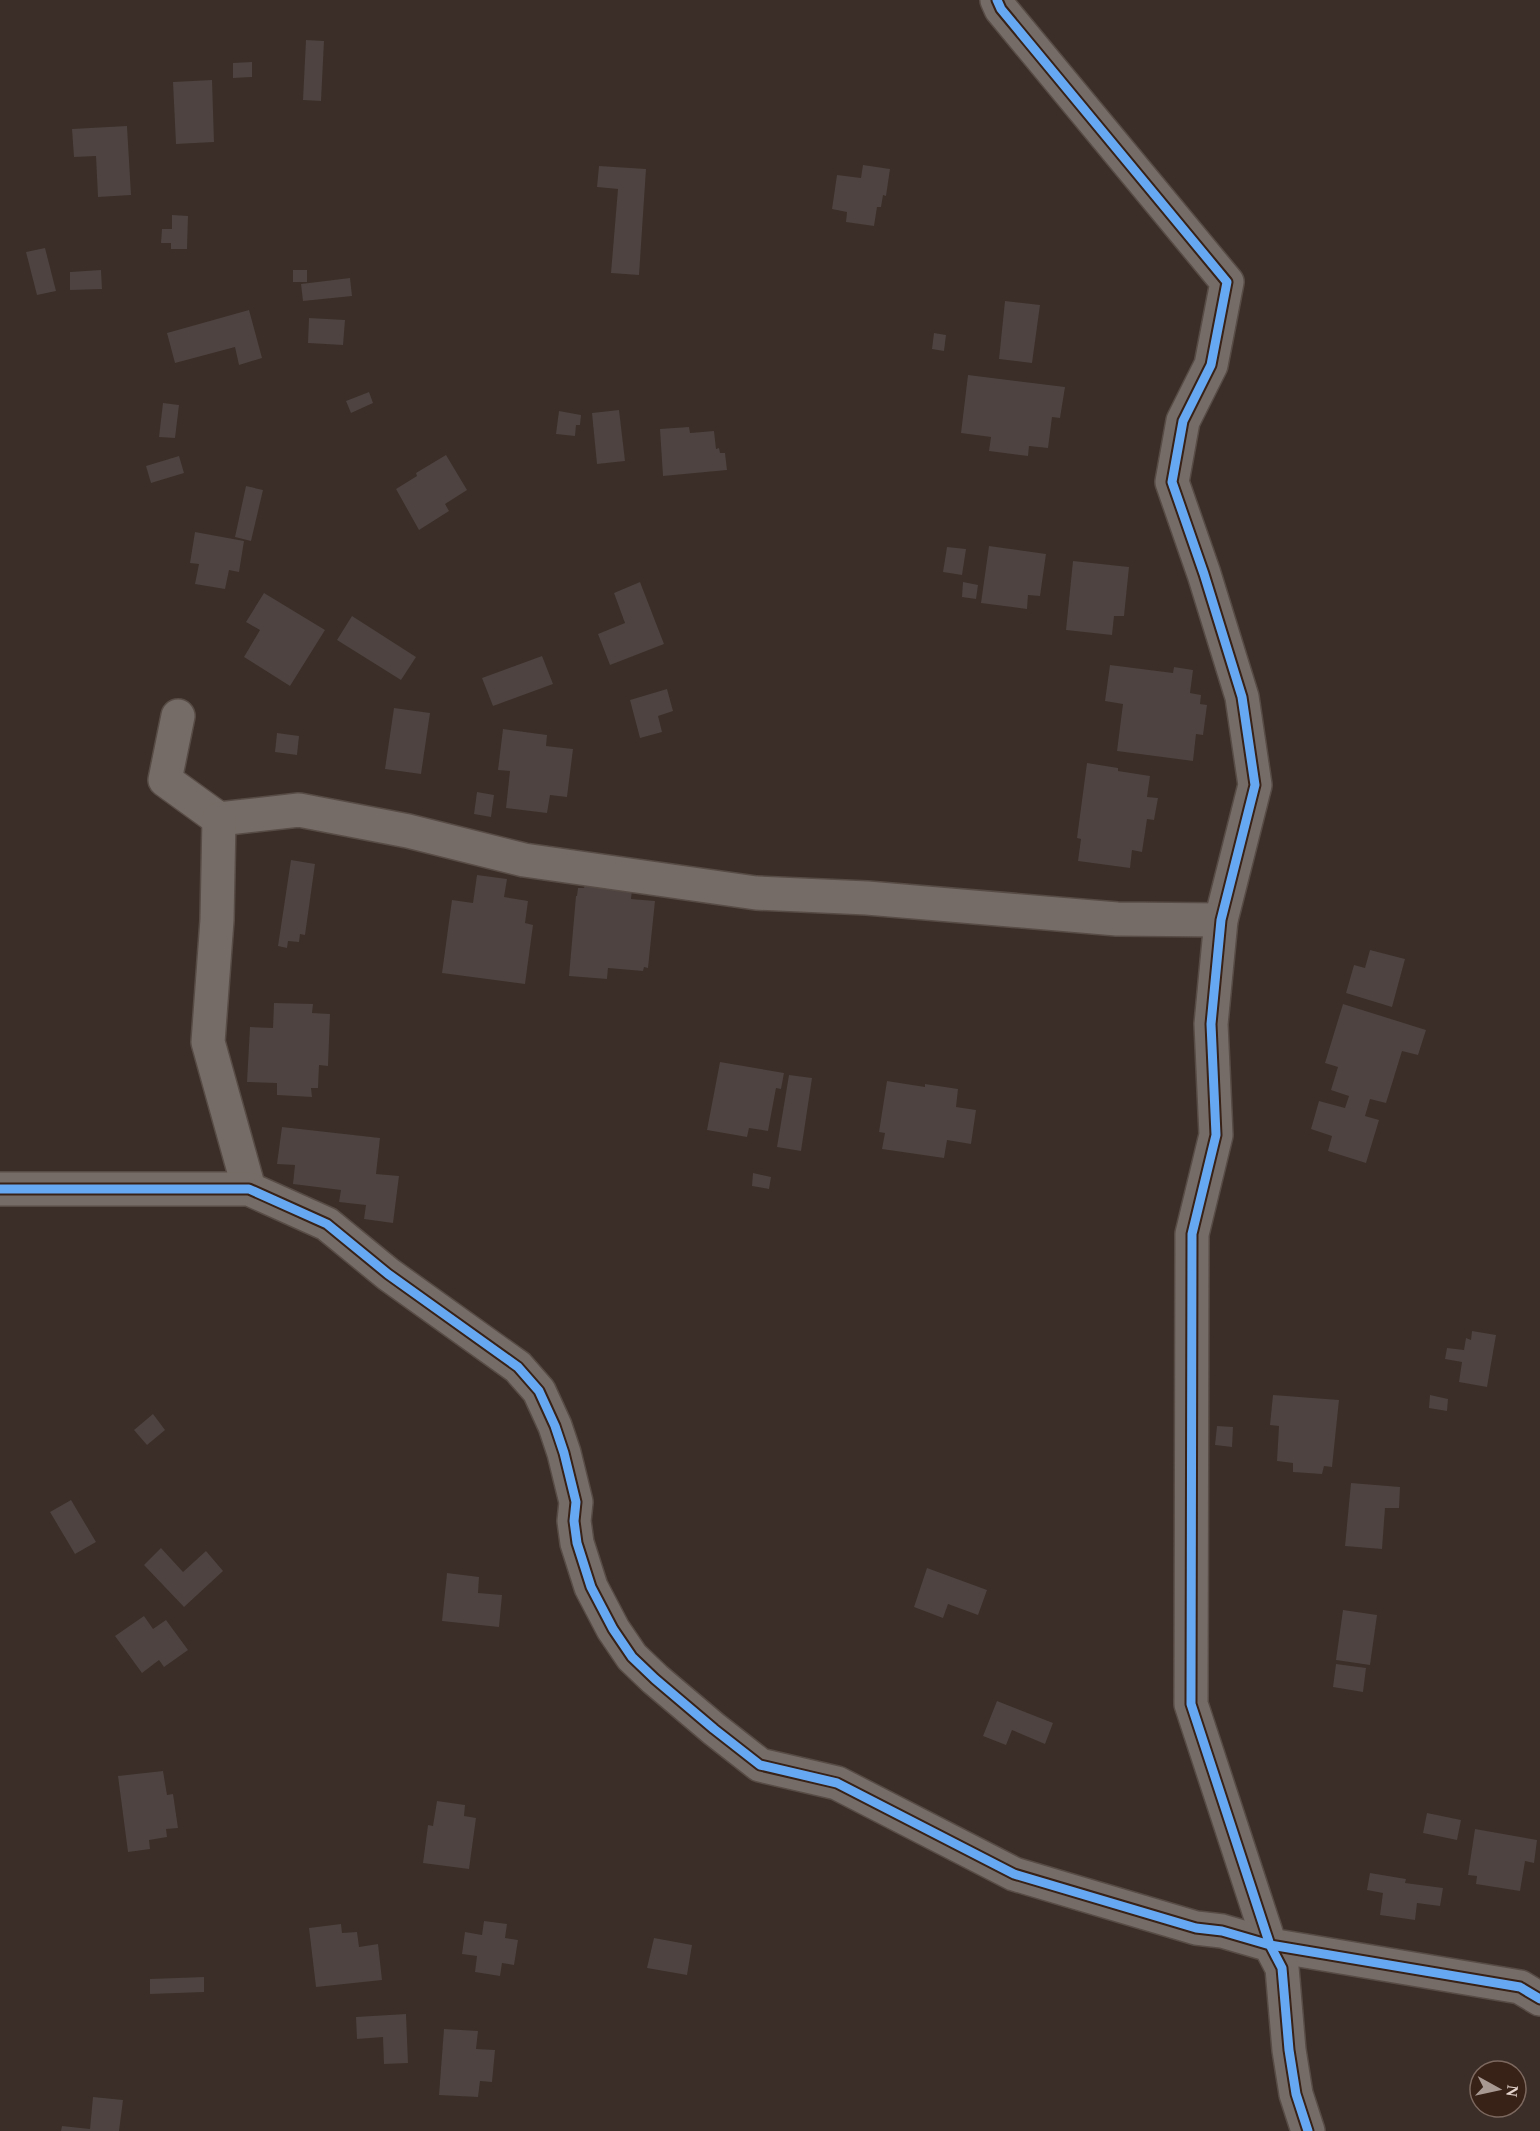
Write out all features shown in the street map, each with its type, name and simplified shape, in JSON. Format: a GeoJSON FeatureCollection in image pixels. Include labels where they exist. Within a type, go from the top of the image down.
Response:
{"type":"FeatureCollection","features":[{"type":"Feature","properties":{"kind":"street"},"geometry":{"type":"LineString","coordinates":[[997,0],[1008,18],[1227,282],[1211,365],[1183,421],[1172,482],[1204,574],[1242,697],[1256,785],[1221,920],[1211,1024],[1216,1135],[1192,1234],[1191,1704],[1270,1945],[1282,1968],[1289,2050],[1296,2094],[1308,2131]]}},
{"type":"Feature","properties":{"kind":"street"},"geometry":{"type":"LineString","coordinates":[[178,716],[165,780],[219,819],[300,810],[408,831],[524,860],[756,893],[867,898],[1117,919],[1221,920]]}},
{"type":"Feature","properties":{"kind":"street"},"geometry":{"type":"LineString","coordinates":[[219,819],[217,920],[208,1042],[249,1189]]}},
{"type":"Feature","properties":{"kind":"street"},"geometry":{"type":"LineString","coordinates":[[0,1189],[249,1189],[327,1224],[388,1274],[518,1367],[539,1391],[555,1426],[576,1502],[574,1521],[577,1544],[591,1587],[613,1629],[632,1657],[714,1729],[760,1765],[837,1783],[1014,1874],[1196,1928],[1222,1931],[1270,1945],[1520,1988],[1540,1999]]}},
{"type":"Feature","properties":{"kind":"building"},"geometry":{"type":"Polygon","coordinates":[[[306,40],[324,41],[321,101],[303,100],[306,40]]]}},
{"type":"Feature","properties":{"kind":"building"},"geometry":{"type":"Polygon","coordinates":[[[252,62],[252,77],[233,78],[233,63],[252,62]]]}},
{"type":"Feature","properties":{"kind":"building"},"geometry":{"type":"Polygon","coordinates":[[[212,80],[214,142],[176,144],[173,82],[212,80]]]}},
{"type":"Feature","properties":{"kind":"building"},"geometry":{"type":"Polygon","coordinates":[[[127,126],[131,195],[98,197],[96,156],[74,157],[72,129],[127,126]]]}},
{"type":"Feature","properties":{"kind":"building"},"geometry":{"type":"Polygon","coordinates":[[[863,165],[890,169],[886,196],[883,195],[881,207],[877,207],[874,226],[846,222],[847,212],[832,209],[837,175],[861,178],[863,165]]]}},
{"type":"Feature","properties":{"kind":"building"},"geometry":{"type":"Polygon","coordinates":[[[599,166],[646,169],[639,275],[611,273],[618,189],[597,187],[599,166]]]}},
{"type":"Feature","properties":{"kind":"building"},"geometry":{"type":"Polygon","coordinates":[[[172,215],[188,216],[187,249],[171,249],[171,243],[161,243],[162,229],[172,229],[172,215]]]}},
{"type":"Feature","properties":{"kind":"building"},"geometry":{"type":"Polygon","coordinates":[[[45,248],[56,291],[37,295],[26,252],[45,248]]]}},
{"type":"Feature","properties":{"kind":"building"},"geometry":{"type":"Polygon","coordinates":[[[101,270],[102,289],[70,290],[70,272],[101,270]]]}},
{"type":"Feature","properties":{"kind":"building"},"geometry":{"type":"Polygon","coordinates":[[[293,270],[307,270],[307,282],[293,282],[293,270]]]}},
{"type":"Feature","properties":{"kind":"building"},"geometry":{"type":"Polygon","coordinates":[[[350,278],[352,296],[303,301],[301,284],[350,278]]]}},
{"type":"Feature","properties":{"kind":"building"},"geometry":{"type":"Polygon","coordinates":[[[1005,301],[1040,305],[1032,363],[999,359],[1005,301]]]}},
{"type":"Feature","properties":{"kind":"building"},"geometry":{"type":"Polygon","coordinates":[[[249,310],[262,358],[239,365],[235,347],[175,363],[167,333],[249,310]]]}},
{"type":"Feature","properties":{"kind":"building"},"geometry":{"type":"Polygon","coordinates":[[[309,318],[345,320],[343,345],[308,343],[309,318]]]}},
{"type":"Feature","properties":{"kind":"building"},"geometry":{"type":"Polygon","coordinates":[[[934,333],[946,335],[944,351],[932,349],[934,333]]]}},
{"type":"Feature","properties":{"kind":"building"},"geometry":{"type":"Polygon","coordinates":[[[968,375],[1065,387],[1060,418],[1052,417],[1048,448],[1029,446],[1028,456],[989,451],[991,437],[961,433],[968,375]]]}},
{"type":"Feature","properties":{"kind":"building"},"geometry":{"type":"Polygon","coordinates":[[[369,392],[373,403],[351,413],[346,401],[369,392]]]}},
{"type":"Feature","properties":{"kind":"building"},"geometry":{"type":"Polygon","coordinates":[[[163,403],[179,405],[175,438],[159,437],[163,403]]]}},
{"type":"Feature","properties":{"kind":"building"},"geometry":{"type":"Polygon","coordinates":[[[619,410],[625,461],[597,464],[592,413],[619,410]]]}},
{"type":"Feature","properties":{"kind":"building"},"geometry":{"type":"Polygon","coordinates":[[[559,411],[581,415],[580,425],[576,425],[575,436],[556,434],[559,411]]]}},
{"type":"Feature","properties":{"kind":"building"},"geometry":{"type":"Polygon","coordinates":[[[689,427],[690,433],[714,431],[716,449],[719,448],[720,453],[725,453],[727,470],[663,476],[660,429],[689,427]]]}},
{"type":"Feature","properties":{"kind":"building"},"geometry":{"type":"Polygon","coordinates":[[[446,455],[467,490],[445,504],[449,511],[419,530],[396,489],[417,476],[416,473],[446,455]]]}},
{"type":"Feature","properties":{"kind":"building"},"geometry":{"type":"Polygon","coordinates":[[[179,456],[184,473],[151,483],[146,466],[179,456]]]}},
{"type":"Feature","properties":{"kind":"building"},"geometry":{"type":"Polygon","coordinates":[[[246,486],[263,490],[251,541],[235,537],[246,486]]]}},
{"type":"Feature","properties":{"kind":"building"},"geometry":{"type":"Polygon","coordinates":[[[195,532],[244,541],[239,572],[229,570],[225,589],[195,584],[199,564],[190,563],[195,532]]]}},
{"type":"Feature","properties":{"kind":"building"},"geometry":{"type":"Polygon","coordinates":[[[989,546],[1046,554],[1040,596],[1028,595],[1027,609],[981,603],[989,546]]]}},
{"type":"Feature","properties":{"kind":"building"},"geometry":{"type":"Polygon","coordinates":[[[947,547],[966,549],[962,575],[943,572],[947,547]]]}},
{"type":"Feature","properties":{"kind":"building"},"geometry":{"type":"Polygon","coordinates":[[[1073,561],[1129,567],[1124,616],[1114,616],[1112,635],[1066,630],[1073,561]]]}},
{"type":"Feature","properties":{"kind":"building"},"geometry":{"type":"Polygon","coordinates":[[[640,582],[664,644],[610,665],[598,634],[625,623],[614,593],[640,582]]]}},
{"type":"Feature","properties":{"kind":"building"},"geometry":{"type":"Polygon","coordinates":[[[963,582],[978,585],[976,599],[962,597],[963,582]]]}},
{"type":"Feature","properties":{"kind":"building"},"geometry":{"type":"Polygon","coordinates":[[[264,593],[325,630],[290,686],[244,657],[260,630],[246,622],[264,593]]]}},
{"type":"Feature","properties":{"kind":"building"},"geometry":{"type":"Polygon","coordinates":[[[352,616],[416,657],[401,680],[337,640],[352,616]]]}},
{"type":"Feature","properties":{"kind":"building"},"geometry":{"type":"Polygon","coordinates":[[[542,656],[553,684],[493,706],[482,678],[542,656]]]}},
{"type":"Feature","properties":{"kind":"building"},"geometry":{"type":"Polygon","coordinates":[[[1110,665],[1173,673],[1174,667],[1193,670],[1190,693],[1201,695],[1200,704],[1207,705],[1203,735],[1196,734],[1193,761],[1117,751],[1123,704],[1105,701],[1110,665]]]}},
{"type":"Feature","properties":{"kind":"building"},"geometry":{"type":"Polygon","coordinates":[[[667,689],[673,711],[658,716],[662,732],[640,738],[630,700],[667,689]]]}},
{"type":"Feature","properties":{"kind":"building"},"geometry":{"type":"Polygon","coordinates":[[[394,708],[430,713],[421,774],[385,769],[394,708]]]}},
{"type":"Feature","properties":{"kind":"building"},"geometry":{"type":"Polygon","coordinates":[[[503,729],[547,735],[546,746],[573,749],[567,797],[550,795],[547,813],[506,808],[510,771],[498,770],[503,729]]]}},
{"type":"Feature","properties":{"kind":"building"},"geometry":{"type":"Polygon","coordinates":[[[277,733],[299,736],[297,755],[275,752],[277,733]]]}},
{"type":"Feature","properties":{"kind":"building"},"geometry":{"type":"Polygon","coordinates":[[[1087,763],[1150,776],[1147,797],[1158,798],[1154,820],[1147,819],[1142,852],[1132,850],[1130,868],[1078,861],[1081,839],[1077,838],[1087,763]]]}},
{"type":"Feature","properties":{"kind":"building"},"geometry":{"type":"Polygon","coordinates":[[[477,792],[494,795],[491,817],[474,814],[477,792]]]}},
{"type":"Feature","properties":{"kind":"building"},"geometry":{"type":"Polygon","coordinates":[[[291,860],[315,864],[305,935],[300,934],[299,942],[288,941],[287,948],[278,946],[291,860]]]}},
{"type":"Feature","properties":{"kind":"building"},"geometry":{"type":"Polygon","coordinates":[[[477,875],[507,879],[504,897],[528,901],[525,923],[533,925],[525,984],[442,973],[452,900],[473,903],[477,875]]]}},
{"type":"Feature","properties":{"kind":"building"},"geometry":{"type":"Polygon","coordinates":[[[585,882],[632,890],[631,899],[655,901],[648,968],[644,967],[643,971],[608,968],[607,979],[569,976],[576,896],[578,888],[584,888],[585,882]]]}},
{"type":"Feature","properties":{"kind":"building"},"geometry":{"type":"Polygon","coordinates":[[[1370,950],[1405,959],[1392,1007],[1346,993],[1354,965],[1365,968],[1370,950]]]}},
{"type":"Feature","properties":{"kind":"building"},"geometry":{"type":"Polygon","coordinates":[[[274,1003],[313,1004],[312,1013],[330,1014],[328,1066],[319,1065],[318,1088],[311,1088],[312,1097],[277,1095],[277,1083],[247,1082],[250,1027],[273,1028],[274,1003]]]}},
{"type":"Feature","properties":{"kind":"building"},"geometry":{"type":"Polygon","coordinates":[[[1343,1004],[1426,1030],[1418,1055],[1402,1051],[1386,1103],[1370,1099],[1365,1116],[1379,1120],[1366,1163],[1328,1151],[1332,1136],[1311,1129],[1319,1101],[1345,1108],[1349,1096],[1331,1090],[1338,1067],[1325,1063],[1343,1004]]]}},
{"type":"Feature","properties":{"kind":"building"},"geometry":{"type":"Polygon","coordinates":[[[720,1062],[784,1073],[781,1089],[776,1088],[768,1131],[749,1128],[747,1137],[707,1130],[720,1062]]]}},
{"type":"Feature","properties":{"kind":"building"},"geometry":{"type":"Polygon","coordinates":[[[789,1075],[812,1078],[801,1151],[777,1147],[789,1075]]]}},
{"type":"Feature","properties":{"kind":"building"},"geometry":{"type":"Polygon","coordinates":[[[887,1081],[958,1089],[956,1107],[976,1110],[971,1144],[947,1140],[944,1158],[882,1149],[885,1133],[879,1132],[887,1081]]]}},
{"type":"Feature","properties":{"kind":"building"},"geometry":{"type":"Polygon","coordinates":[[[282,1127],[380,1138],[376,1174],[399,1176],[393,1223],[364,1219],[366,1205],[339,1202],[341,1190],[293,1184],[295,1165],[277,1164],[282,1127]]]}},
{"type":"Feature","properties":{"kind":"building"},"geometry":{"type":"Polygon","coordinates":[[[753,1173],[771,1177],[769,1189],[752,1186],[753,1173]]]}},
{"type":"Feature","properties":{"kind":"building"},"geometry":{"type":"Polygon","coordinates":[[[1472,1331],[1496,1335],[1487,1387],[1459,1382],[1462,1362],[1445,1359],[1447,1348],[1464,1350],[1466,1338],[1471,1340],[1472,1331]]]}},
{"type":"Feature","properties":{"kind":"building"},"geometry":{"type":"Polygon","coordinates":[[[1273,1395],[1339,1400],[1332,1467],[1324,1466],[1322,1474],[1293,1472],[1293,1463],[1277,1461],[1279,1426],[1270,1425],[1273,1395]]]}},
{"type":"Feature","properties":{"kind":"building"},"geometry":{"type":"Polygon","coordinates":[[[1430,1395],[1448,1399],[1447,1411],[1429,1408],[1430,1395]]]}},
{"type":"Feature","properties":{"kind":"building"},"geometry":{"type":"Polygon","coordinates":[[[153,1414],[165,1430],[147,1445],[134,1430],[153,1414]]]}},
{"type":"Feature","properties":{"kind":"building"},"geometry":{"type":"Polygon","coordinates":[[[1217,1426],[1233,1427],[1232,1447],[1215,1445],[1217,1426]]]}},
{"type":"Feature","properties":{"kind":"building"},"geometry":{"type":"Polygon","coordinates":[[[1351,1483],[1400,1487],[1399,1508],[1385,1508],[1382,1549],[1345,1546],[1351,1483]]]}},
{"type":"Feature","properties":{"kind":"building"},"geometry":{"type":"Polygon","coordinates":[[[71,1500],[96,1542],[75,1554],[50,1512],[71,1500]]]}},
{"type":"Feature","properties":{"kind":"building"},"geometry":{"type":"Polygon","coordinates":[[[161,1548],[183,1572],[206,1551],[223,1571],[184,1607],[144,1565],[161,1548]]]}},
{"type":"Feature","properties":{"kind":"building"},"geometry":{"type":"Polygon","coordinates":[[[927,1568],[987,1590],[978,1615],[948,1604],[943,1618],[914,1607],[927,1568]]]}},
{"type":"Feature","properties":{"kind":"building"},"geometry":{"type":"Polygon","coordinates":[[[447,1573],[479,1577],[478,1593],[502,1595],[499,1627],[442,1621],[447,1573]]]}},
{"type":"Feature","properties":{"kind":"building"},"geometry":{"type":"Polygon","coordinates":[[[1343,1610],[1377,1615],[1370,1665],[1336,1660],[1343,1610]]]}},
{"type":"Feature","properties":{"kind":"building"},"geometry":{"type":"Polygon","coordinates":[[[144,1616],[153,1629],[166,1620],[188,1650],[164,1667],[159,1660],[142,1673],[115,1636],[144,1616]]]}},
{"type":"Feature","properties":{"kind":"building"},"geometry":{"type":"Polygon","coordinates":[[[1336,1664],[1366,1668],[1363,1692],[1333,1687],[1336,1664]]]}},
{"type":"Feature","properties":{"kind":"building"},"geometry":{"type":"Polygon","coordinates":[[[997,1701],[1053,1723],[1045,1744],[1012,1730],[1006,1745],[983,1736],[997,1701]]]}},
{"type":"Feature","properties":{"kind":"building"},"geometry":{"type":"Polygon","coordinates":[[[163,1771],[167,1795],[173,1794],[178,1828],[166,1829],[167,1837],[149,1840],[150,1849],[128,1852],[118,1776],[163,1771]]]}},
{"type":"Feature","properties":{"kind":"building"},"geometry":{"type":"Polygon","coordinates":[[[437,1801],[465,1805],[464,1816],[476,1818],[469,1869],[423,1863],[428,1825],[433,1826],[437,1801]]]}},
{"type":"Feature","properties":{"kind":"building"},"geometry":{"type":"Polygon","coordinates":[[[1427,1813],[1461,1820],[1457,1840],[1423,1833],[1427,1813]]]}},
{"type":"Feature","properties":{"kind":"building"},"geometry":{"type":"Polygon","coordinates":[[[1475,1829],[1537,1840],[1534,1863],[1525,1861],[1520,1891],[1476,1884],[1477,1876],[1468,1875],[1475,1829]]]}},
{"type":"Feature","properties":{"kind":"building"},"geometry":{"type":"Polygon","coordinates":[[[1370,1873],[1406,1879],[1405,1883],[1443,1888],[1440,1906],[1417,1903],[1415,1920],[1380,1915],[1383,1893],[1367,1890],[1370,1873]]]}},
{"type":"Feature","properties":{"kind":"building"},"geometry":{"type":"Polygon","coordinates":[[[484,1921],[507,1924],[505,1938],[518,1940],[514,1965],[502,1963],[500,1976],[475,1972],[477,1956],[462,1954],[465,1932],[482,1935],[484,1921]]]}},
{"type":"Feature","properties":{"kind":"building"},"geometry":{"type":"Polygon","coordinates":[[[341,1924],[342,1933],[357,1932],[359,1947],[378,1944],[382,1980],[316,1987],[309,1928],[341,1924]]]}},
{"type":"Feature","properties":{"kind":"building"},"geometry":{"type":"Polygon","coordinates":[[[654,1938],[692,1945],[687,1975],[647,1968],[654,1938]]]}},
{"type":"Feature","properties":{"kind":"building"},"geometry":{"type":"Polygon","coordinates":[[[204,1977],[204,1992],[150,1994],[150,1979],[204,1977]]]}},
{"type":"Feature","properties":{"kind":"building"},"geometry":{"type":"Polygon","coordinates":[[[406,2014],[408,2063],[384,2064],[383,2037],[357,2039],[356,2017],[406,2014]]]}},
{"type":"Feature","properties":{"kind":"building"},"geometry":{"type":"Polygon","coordinates":[[[444,2029],[478,2031],[476,2049],[495,2050],[492,2082],[480,2081],[478,2097],[439,2095],[444,2029]]]}},
{"type":"Feature","properties":{"kind":"building"},"geometry":{"type":"Polygon","coordinates":[[[93,2097],[123,2100],[119,2131],[61,2131],[62,2126],[90,2129],[93,2097]]]}},
{"type":"Feature","properties":{"kind":"cycle path"},"geometry":{"type":"LineString","coordinates":[[997,0],[1001,9],[1227,282],[1211,365],[1183,421],[1172,482],[1204,574],[1242,697],[1255,785],[1221,920],[1211,1024],[1216,1135],[1192,1234],[1191,1704],[1270,1945],[1520,1987],[1540,1999]]}},
{"type":"Feature","properties":{"kind":"cycle path"},"geometry":{"type":"LineString","coordinates":[[0,1189],[249,1189],[327,1224],[388,1274],[518,1367],[539,1391],[564,1453],[576,1502],[574,1521],[577,1543],[591,1587],[613,1629],[632,1657],[655,1679],[760,1765],[837,1783],[1014,1874],[1196,1928],[1222,1931],[1270,1945],[1282,1968],[1289,2050],[1296,2094],[1308,2131]]}}]}
